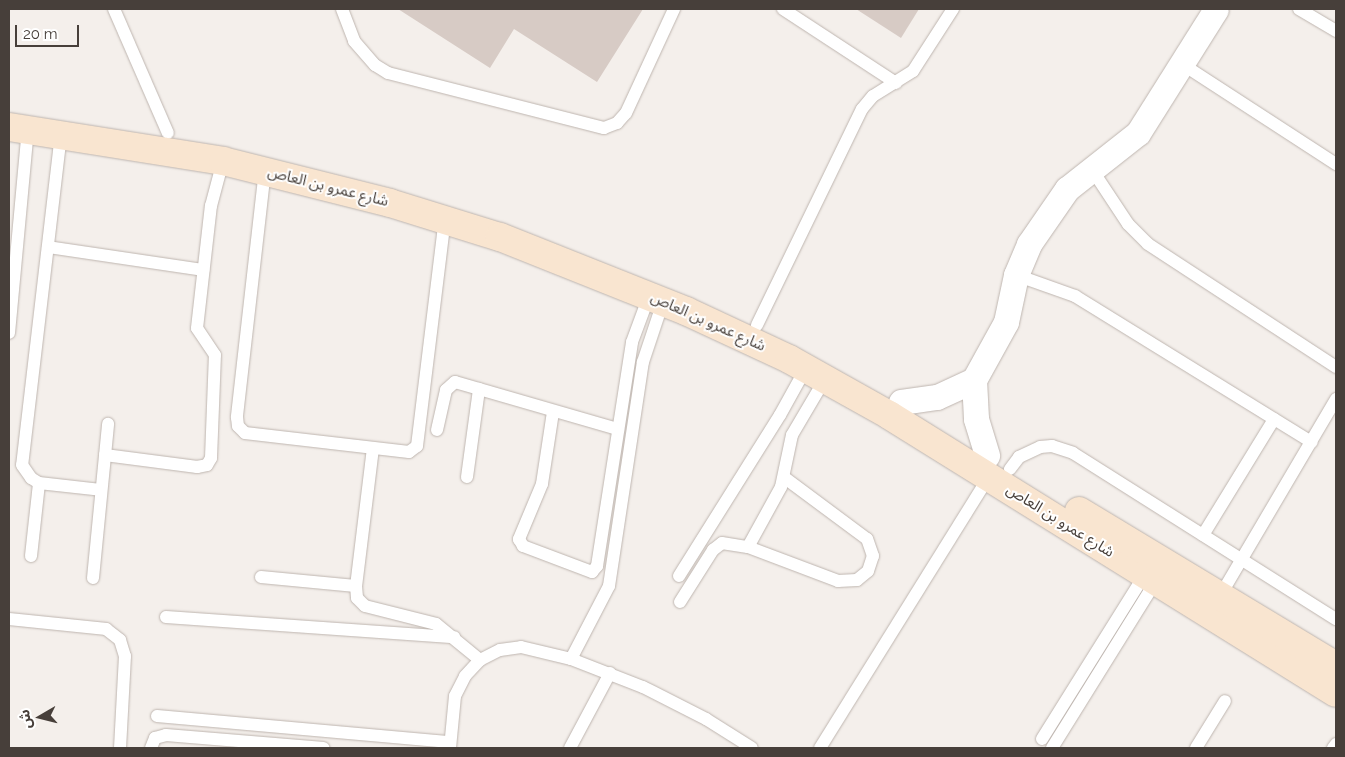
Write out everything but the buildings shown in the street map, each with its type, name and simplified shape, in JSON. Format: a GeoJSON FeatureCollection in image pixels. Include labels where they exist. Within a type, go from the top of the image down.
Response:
{"type":"FeatureCollection","features":[{"type":"Feature","properties":{"kind":"main road","name":"شارع عمرو بن العاص"},"geometry":{"type":"LineString","coordinates":[[9,109],[168,133],[285,156],[456,204],[660,281],[757,325],[901,402],[1151,578],[1336,693]]}},
{"type":"Feature","properties":{"kind":"main road","name":"شارع عمرو بن العاص"},"geometry":{"type":"LineString","coordinates":[[18,128],[223,161],[265,170],[446,219],[656,299],[816,373],[995,467],[1220,596],[1336,666]]}},
{"type":"Feature","properties":{"kind":"street"},"geometry":{"type":"LineString","coordinates":[[995,467],[976,419],[974,380],[1006,322],[1016,275],[1029,244],[1067,189],[1091,168],[1122,148],[1138,133],[1216,9]]}},
{"type":"Feature","properties":{"kind":"street"},"geometry":{"type":"LineString","coordinates":[[901,402],[937,397],[974,380]]}},
{"type":"Feature","properties":{"kind":"lane"},"geometry":{"type":"LineString","coordinates":[[114,9],[168,133]]}},
{"type":"Feature","properties":{"kind":"lane"},"geometry":{"type":"LineString","coordinates":[[342,9],[354,41],[375,65],[388,73],[604,128],[617,124],[626,113],[674,9]]}},
{"type":"Feature","properties":{"kind":"lane"},"geometry":{"type":"LineString","coordinates":[[783,9],[896,83]]}},
{"type":"Feature","properties":{"kind":"lane"},"geometry":{"type":"LineString","coordinates":[[757,325],[862,109],[873,96],[896,83],[919,63],[953,9]]}},
{"type":"Feature","properties":{"kind":"lane"},"geometry":{"type":"LineString","coordinates":[[1299,9],[1336,31]]}},
{"type":"Feature","properties":{"kind":"lane"},"geometry":{"type":"LineString","coordinates":[[1182,64],[1336,164]]}},
{"type":"Feature","properties":{"kind":"lane"},"geometry":{"type":"LineString","coordinates":[[9,333],[18,128]]}},
{"type":"Feature","properties":{"kind":"lane"},"geometry":{"type":"LineString","coordinates":[[61,134],[21,456],[25,472],[38,483],[101,490]]}},
{"type":"Feature","properties":{"kind":"lane"},"geometry":{"type":"LineString","coordinates":[[105,455],[197,468],[209,462],[215,355],[196,328],[211,206],[223,161]]}},
{"type":"Feature","properties":{"kind":"lane"},"geometry":{"type":"LineString","coordinates":[[1091,168],[1128,224],[1148,244],[1336,367]]}},
{"type":"Feature","properties":{"kind":"lane"},"geometry":{"type":"LineString","coordinates":[[265,170],[238,426],[251,434],[409,452],[419,442],[446,219]]}},
{"type":"Feature","properties":{"kind":"lane"},"geometry":{"type":"LineString","coordinates":[[48,247],[204,270]]}},
{"type":"Feature","properties":{"kind":"lane"},"geometry":{"type":"LineString","coordinates":[[1016,275],[1075,296],[1311,442]]}},
{"type":"Feature","properties":{"kind":"lane"},"geometry":{"type":"LineString","coordinates":[[553,412],[542,484],[519,539],[523,546],[588,573],[597,566],[635,330],[656,299]]}},
{"type":"Feature","properties":{"kind":"lane"},"geometry":{"type":"LineString","coordinates":[[571,658],[609,586],[643,362],[656,299]]}},
{"type":"Feature","properties":{"kind":"lane"},"geometry":{"type":"LineString","coordinates":[[748,547],[785,478],[792,435],[816,373]]}},
{"type":"Feature","properties":{"kind":"lane"},"geometry":{"type":"LineString","coordinates":[[679,576],[780,415],[816,373]]}},
{"type":"Feature","properties":{"kind":"lane"},"geometry":{"type":"LineString","coordinates":[[437,430],[451,383],[459,382],[553,412],[618,429]]}},
{"type":"Feature","properties":{"kind":"lane"},"geometry":{"type":"LineString","coordinates":[[467,476],[479,389]]}},
{"type":"Feature","properties":{"kind":"lane"},"geometry":{"type":"LineString","coordinates":[[1220,596],[1336,399]]}},
{"type":"Feature","properties":{"kind":"lane"},"geometry":{"type":"LineString","coordinates":[[1203,535],[1274,419]]}},
{"type":"Feature","properties":{"kind":"lane"},"geometry":{"type":"LineString","coordinates":[[93,578],[108,424]]}},
{"type":"Feature","properties":{"kind":"lane"},"geometry":{"type":"LineString","coordinates":[[820,748],[995,467],[1030,451],[1052,446],[1063,448],[1336,619]]}},
{"type":"Feature","properties":{"kind":"lane"},"geometry":{"type":"LineString","coordinates":[[373,448],[356,586],[357,598],[365,606],[428,621],[454,636],[480,660]]}},
{"type":"Feature","properties":{"kind":"lane"},"geometry":{"type":"LineString","coordinates":[[680,602],[717,545],[728,542],[748,547],[838,581],[857,580],[872,564],[872,547],[861,532],[785,478]]}},
{"type":"Feature","properties":{"kind":"lane"},"geometry":{"type":"LineString","coordinates":[[30,556],[38,483]]}},
{"type":"Feature","properties":{"kind":"lane"},"geometry":{"type":"LineString","coordinates":[[261,577],[356,586]]}},
{"type":"Feature","properties":{"kind":"lane"},"geometry":{"type":"LineString","coordinates":[[1042,740],[1151,578]]}},
{"type":"Feature","properties":{"kind":"lane"},"geometry":{"type":"LineString","coordinates":[[1052,748],[1151,578]]}},
{"type":"Feature","properties":{"kind":"lane"},"geometry":{"type":"LineString","coordinates":[[166,617],[454,636]]}},
{"type":"Feature","properties":{"kind":"lane"},"geometry":{"type":"LineString","coordinates":[[9,619],[106,629],[120,640],[125,656],[120,748]]}},
{"type":"Feature","properties":{"kind":"lane"},"geometry":{"type":"LineString","coordinates":[[158,716],[450,745],[455,696],[465,676],[480,660],[500,650],[521,647],[571,658],[610,673],[675,702],[752,748]]}},
{"type":"Feature","properties":{"kind":"lane"},"geometry":{"type":"LineString","coordinates":[[570,748],[610,673]]}},
{"type":"Feature","properties":{"kind":"lane"},"geometry":{"type":"LineString","coordinates":[[1196,748],[1225,701]]}},
{"type":"Feature","properties":{"kind":"lane"},"geometry":{"type":"LineString","coordinates":[[151,748],[156,738],[166,735],[323,748]]}},
{"type":"Feature","properties":{"kind":"lane"},"geometry":{"type":"LineString","coordinates":[[1333,748],[1336,744]]}}]}
